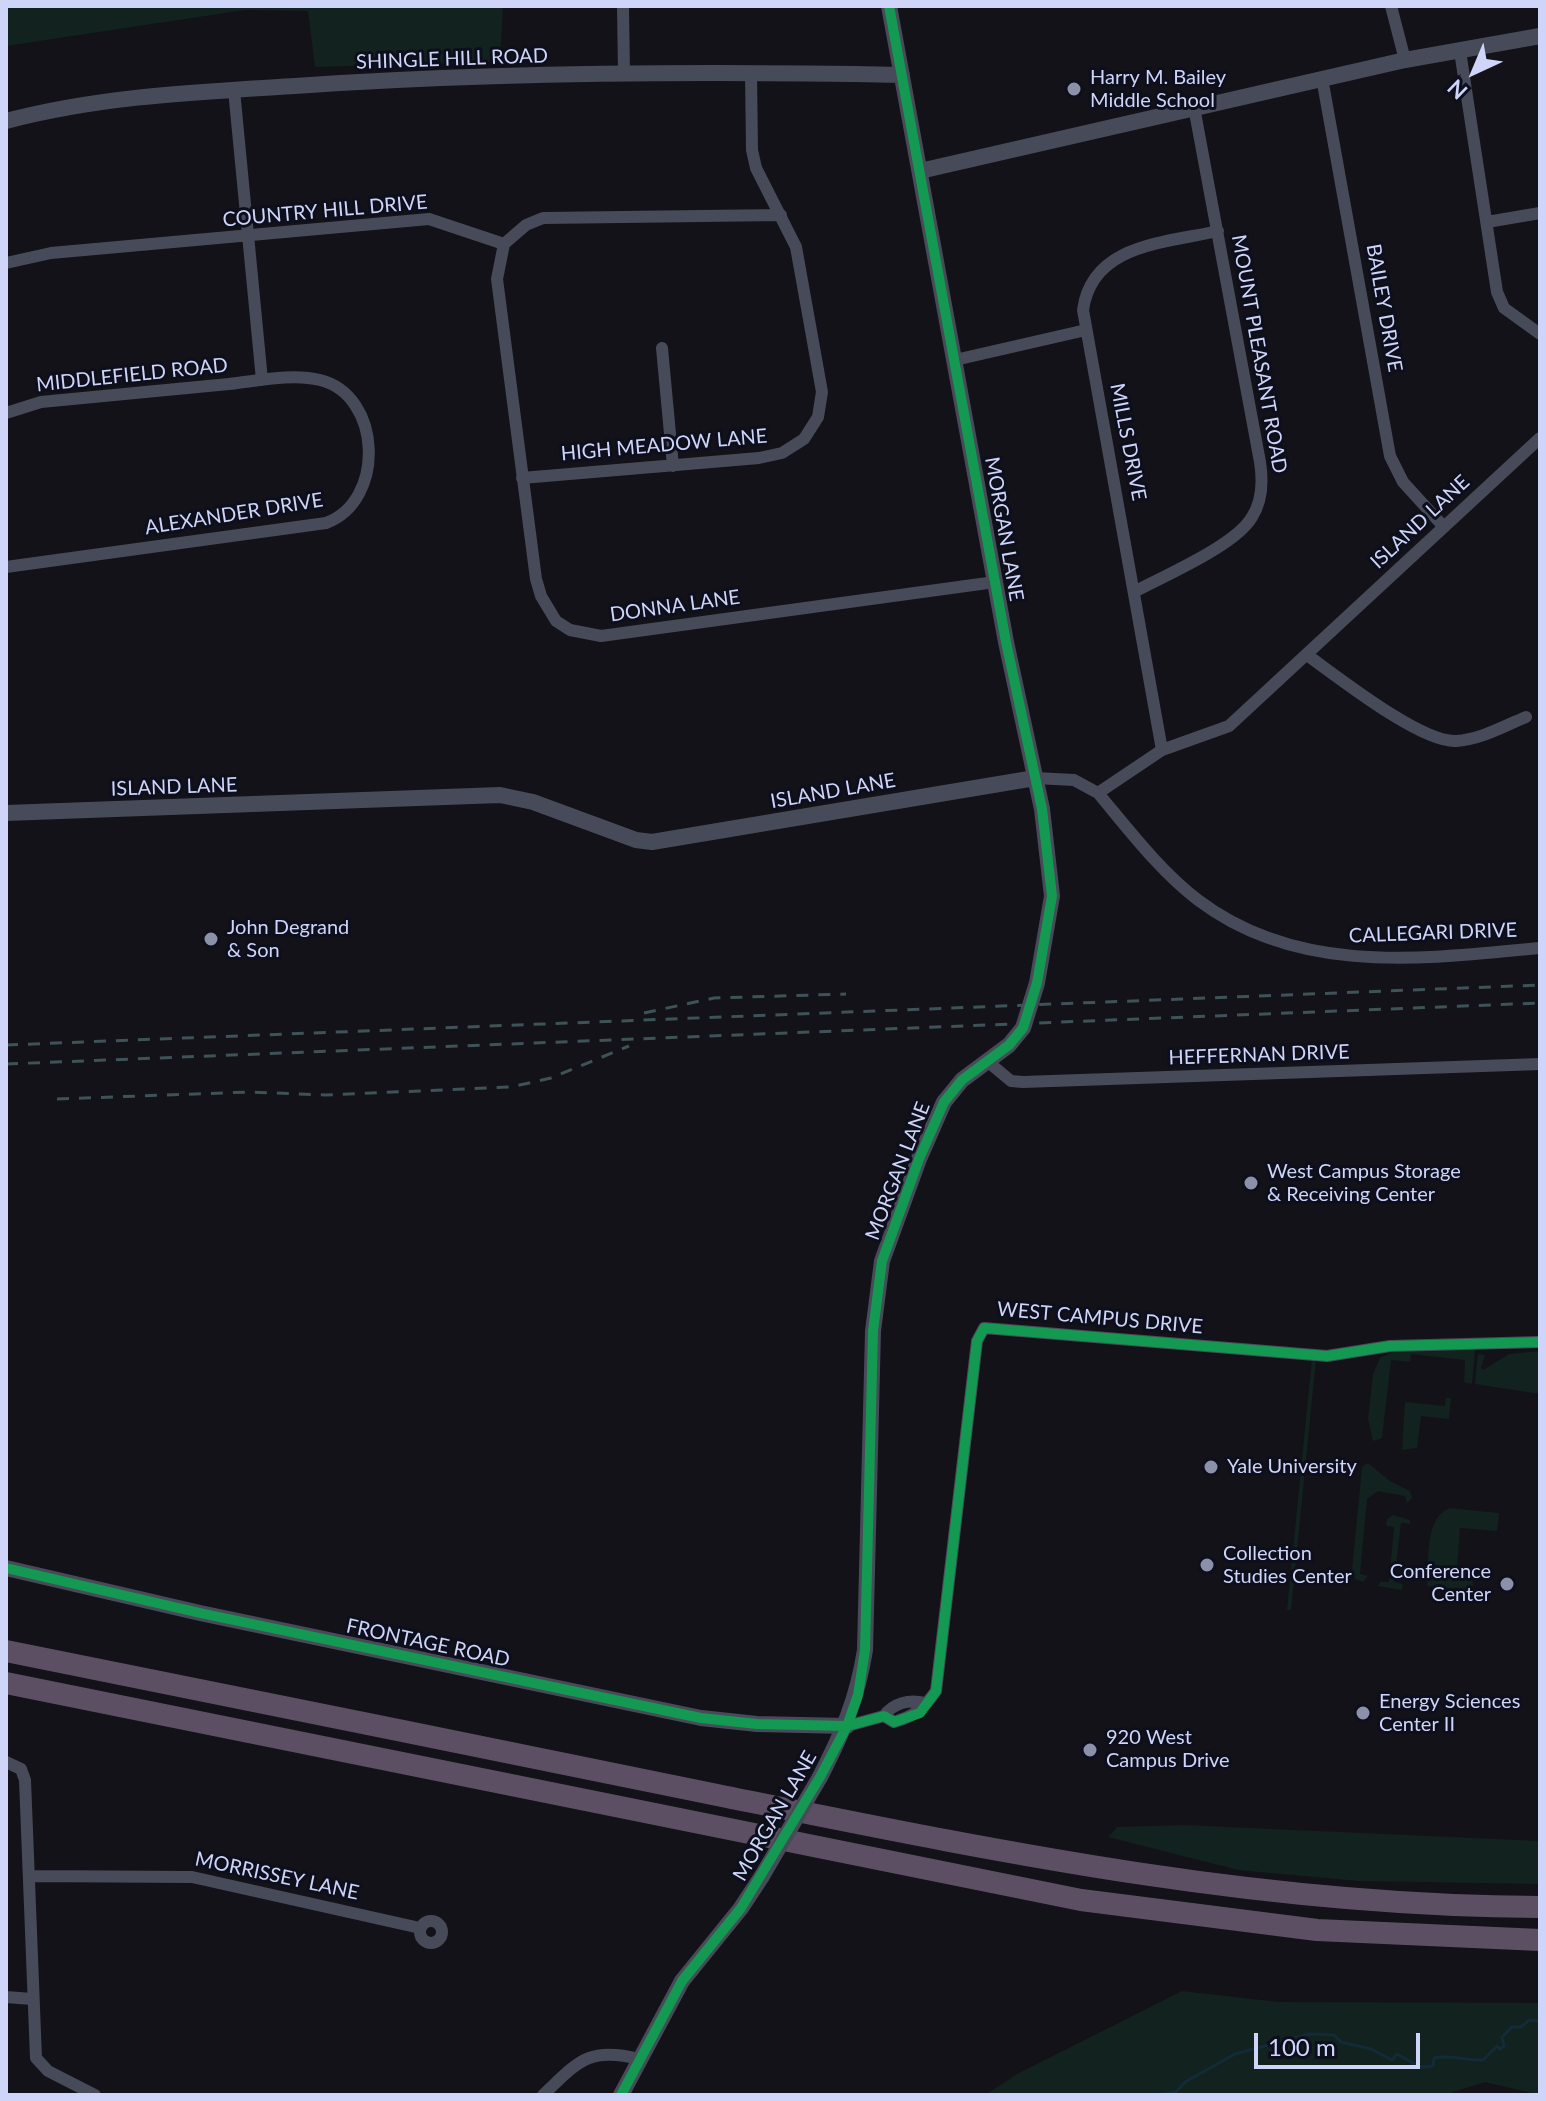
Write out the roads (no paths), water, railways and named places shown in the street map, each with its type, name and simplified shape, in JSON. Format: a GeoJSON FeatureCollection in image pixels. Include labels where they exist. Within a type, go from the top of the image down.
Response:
{"type":"FeatureCollection","features":[{"type":"Feature","properties":{"kind":"highway"},"geometry":{"type":"LineString","coordinates":[[6,1651],[1087,1868],[1311,1897],[1540,1907]]}},
{"type":"Feature","properties":{"kind":"highway"},"geometry":{"type":"LineString","coordinates":[[6,1683],[1081,1900],[1317,1930],[1540,1940]]}},
{"type":"Feature","properties":{"kind":"street"},"geometry":{"type":"LineString","coordinates":[[623,6],[624,74]]}},
{"type":"Feature","properties":{"kind":"street","name":"MORGAN LANE"},"geometry":{"type":"LineString","coordinates":[[621,2095],[682,1981],[741,1908],[762,1876],[847,1726],[858,1695],[865,1650],[877,1285],[919,1159],[940,1109],[953,1089],[1018,1037],[1048,931],[1051,872],[1035,778],[995,582],[889,6]]}},
{"type":"Feature","properties":{"kind":"street"},"geometry":{"type":"LineString","coordinates":[[1391,6],[1405,60]]}},
{"type":"Feature","properties":{"kind":"street"},"geometry":{"type":"LineString","coordinates":[[920,171],[1322,78],[1540,36]]}},
{"type":"Feature","properties":{"kind":"street"},"geometry":{"type":"LineString","coordinates":[[1460,51],[1497,292],[1504,308],[1540,334]]}},
{"type":"Feature","properties":{"kind":"street","name":"SHINGLE HILL ROAD"},"geometry":{"type":"LineString","coordinates":[[6,121],[88,101],[404,78],[751,72],[902,75]]}},
{"type":"Feature","properties":{"kind":"street","name":"HIGH MEADOW LANE"},"geometry":{"type":"LineString","coordinates":[[522,478],[673,466],[782,453],[804,439],[818,417],[822,392],[796,247],[756,168],[752,150],[751,72]]}},
{"type":"Feature","properties":{"kind":"street","name":"BAILEY DRIVE"},"geometry":{"type":"LineString","coordinates":[[1322,78],[1390,456],[1403,482],[1444,527]]}},
{"type":"Feature","properties":{"kind":"street"},"geometry":{"type":"LineString","coordinates":[[234,90],[262,380]]}},
{"type":"Feature","properties":{"kind":"street","name":"MOUNT PLEASANT ROAD"},"geometry":{"type":"LineString","coordinates":[[1136,591],[1238,533],[1253,516],[1262,490],[1260,462],[1194,107]]}},
{"type":"Feature","properties":{"kind":"street"},"geometry":{"type":"LineString","coordinates":[[1487,222],[1540,213]]}},
{"type":"Feature","properties":{"kind":"street"},"geometry":{"type":"LineString","coordinates":[[504,244],[526,225],[543,218],[781,215]]}},
{"type":"Feature","properties":{"kind":"street","name":"COUNTRY HILL DRIVE"},"geometry":{"type":"LineString","coordinates":[[6,263],[51,253],[429,219],[504,244]]}},
{"type":"Feature","properties":{"kind":"street","name":"MILLS DRIVE"},"geometry":{"type":"LineString","coordinates":[[1162,750],[1136,591],[1083,310],[1088,287],[1107,262],[1126,252],[1218,231]]}},
{"type":"Feature","properties":{"kind":"street","name":"DONNA LANE"},"geometry":{"type":"LineString","coordinates":[[504,244],[497,279],[522,478],[541,596],[556,621],[586,635],[995,582]]}},
{"type":"Feature","properties":{"kind":"street"},"geometry":{"type":"LineString","coordinates":[[955,360],[1086,330]]}},
{"type":"Feature","properties":{"kind":"street"},"geometry":{"type":"LineString","coordinates":[[662,348],[673,466]]}},
{"type":"Feature","properties":{"kind":"street","name":"ALEXANDER DRIVE"},"geometry":{"type":"LineString","coordinates":[[6,567],[317,525],[341,515],[361,491],[368,470],[365,427],[357,406],[341,389],[318,379],[262,380]]}},
{"type":"Feature","properties":{"kind":"street","name":"MIDDLEFIELD ROAD"},"geometry":{"type":"LineString","coordinates":[[6,413],[41,402],[262,380]]}},
{"type":"Feature","properties":{"kind":"street","name":"ISLAND LANE"},"geometry":{"type":"LineString","coordinates":[[6,813],[500,795],[533,802],[636,840],[652,842],[1035,778],[1074,780],[1098,793],[1162,750],[1229,726],[1540,438]]}},
{"type":"Feature","properties":{"kind":"street"},"geometry":{"type":"LineString","coordinates":[[1307,655],[1419,731],[1451,742],[1472,740],[1526,717]]}},
{"type":"Feature","properties":{"kind":"street","name":"CALLEGARI DRIVE"},"geometry":{"type":"LineString","coordinates":[[1098,793],[1168,873],[1196,899],[1219,915],[1282,945],[1357,959],[1540,948]]}},
{"type":"Feature","properties":{"kind":"street","name":"HEFFERNAN DRIVE"},"geometry":{"type":"LineString","coordinates":[[987,1061],[1011,1081],[1023,1082],[1540,1064]]}},
{"type":"Feature","properties":{"kind":"street","name":"WEST CAMPUS DRIVE"},"geometry":{"type":"LineString","coordinates":[[847,1726],[884,1716],[894,1722],[913,1716],[920,1713],[936,1691],[977,1341],[984,1328],[1327,1356],[1390,1346],[1540,1342]]}},
{"type":"Feature","properties":{"kind":"street","name":"FRONTAGE ROAD"},"geometry":{"type":"LineString","coordinates":[[6,1568],[200,1613],[701,1718],[757,1724],[847,1726]]}},
{"type":"Feature","properties":{"kind":"street"},"geometry":{"type":"LineString","coordinates":[[6,1762],[21,1769],[25,1780],[37,2062],[95,2095]]}},
{"type":"Feature","properties":{"kind":"street","name":"MORRISSEY LANE"},"geometry":{"type":"LineString","coordinates":[[29,1876],[192,1877],[420,1928]]}},
{"type":"Feature","properties":{"kind":"street"},"geometry":{"type":"LineString","coordinates":[[6,1997],[32,1999]]}},
{"type":"Feature","properties":{"kind":"street"},"geometry":{"type":"LineString","coordinates":[[543,2095],[574,2066],[594,2055],[612,2052],[639,2059]]}},
{"type":"Feature","properties":{"kind":"waterway"},"geometry":{"type":"LineString","coordinates":[[1159,2095],[1176,2092],[1185,2082],[1235,2054],[1309,2034],[1334,2035],[1341,2042],[1371,2049],[1392,2060],[1397,2054],[1420,2067],[1433,2066],[1434,2058],[1440,2057],[1483,2060],[1497,2046],[1500,2049],[1504,2046],[1502,2037],[1512,2027],[1521,2027],[1529,2020],[1540,2021]]}},
{"type":"Feature","properties":{"kind":"railway"},"geometry":{"type":"LineString","coordinates":[[6,1045],[1540,985]]}},
{"type":"Feature","properties":{"kind":"railway"},"geometry":{"type":"LineString","coordinates":[[644,1013],[714,998],[846,994]]}},
{"type":"Feature","properties":{"kind":"railway"},"geometry":{"type":"LineString","coordinates":[[6,1064],[1540,1003]]}},
{"type":"Feature","properties":{"kind":"railway"},"geometry":{"type":"LineString","coordinates":[[57,1099],[249,1092],[325,1095],[511,1087],[551,1078],[629,1046]]}},
{"type":"Feature","properties":{"kind":"place","name":"Harry M. Bailey Middle School"},"geometry":{"type":"Point","coordinates":[1074,89]}},
{"type":"Feature","properties":{"kind":"place","name":"John Degrand & Son"},"geometry":{"type":"Point","coordinates":[211,939]}},
{"type":"Feature","properties":{"kind":"place","name":"West Campus Storage & Receiving Center"},"geometry":{"type":"Point","coordinates":[1251,1183]}},
{"type":"Feature","properties":{"kind":"place","name":"Yale University"},"geometry":{"type":"Point","coordinates":[1211,1467]}},
{"type":"Feature","properties":{"kind":"place","name":"Collection Studies Center"},"geometry":{"type":"Point","coordinates":[1207,1565]}},
{"type":"Feature","properties":{"kind":"place","name":"Conference Center"},"geometry":{"type":"Point","coordinates":[1507,1584]}},
{"type":"Feature","properties":{"kind":"place","name":"Energy Sciences Center II"},"geometry":{"type":"Point","coordinates":[1363,1713]}},
{"type":"Feature","properties":{"kind":"place","name":"920 West Campus Drive"},"geometry":{"type":"Point","coordinates":[1090,1750]}}]}
